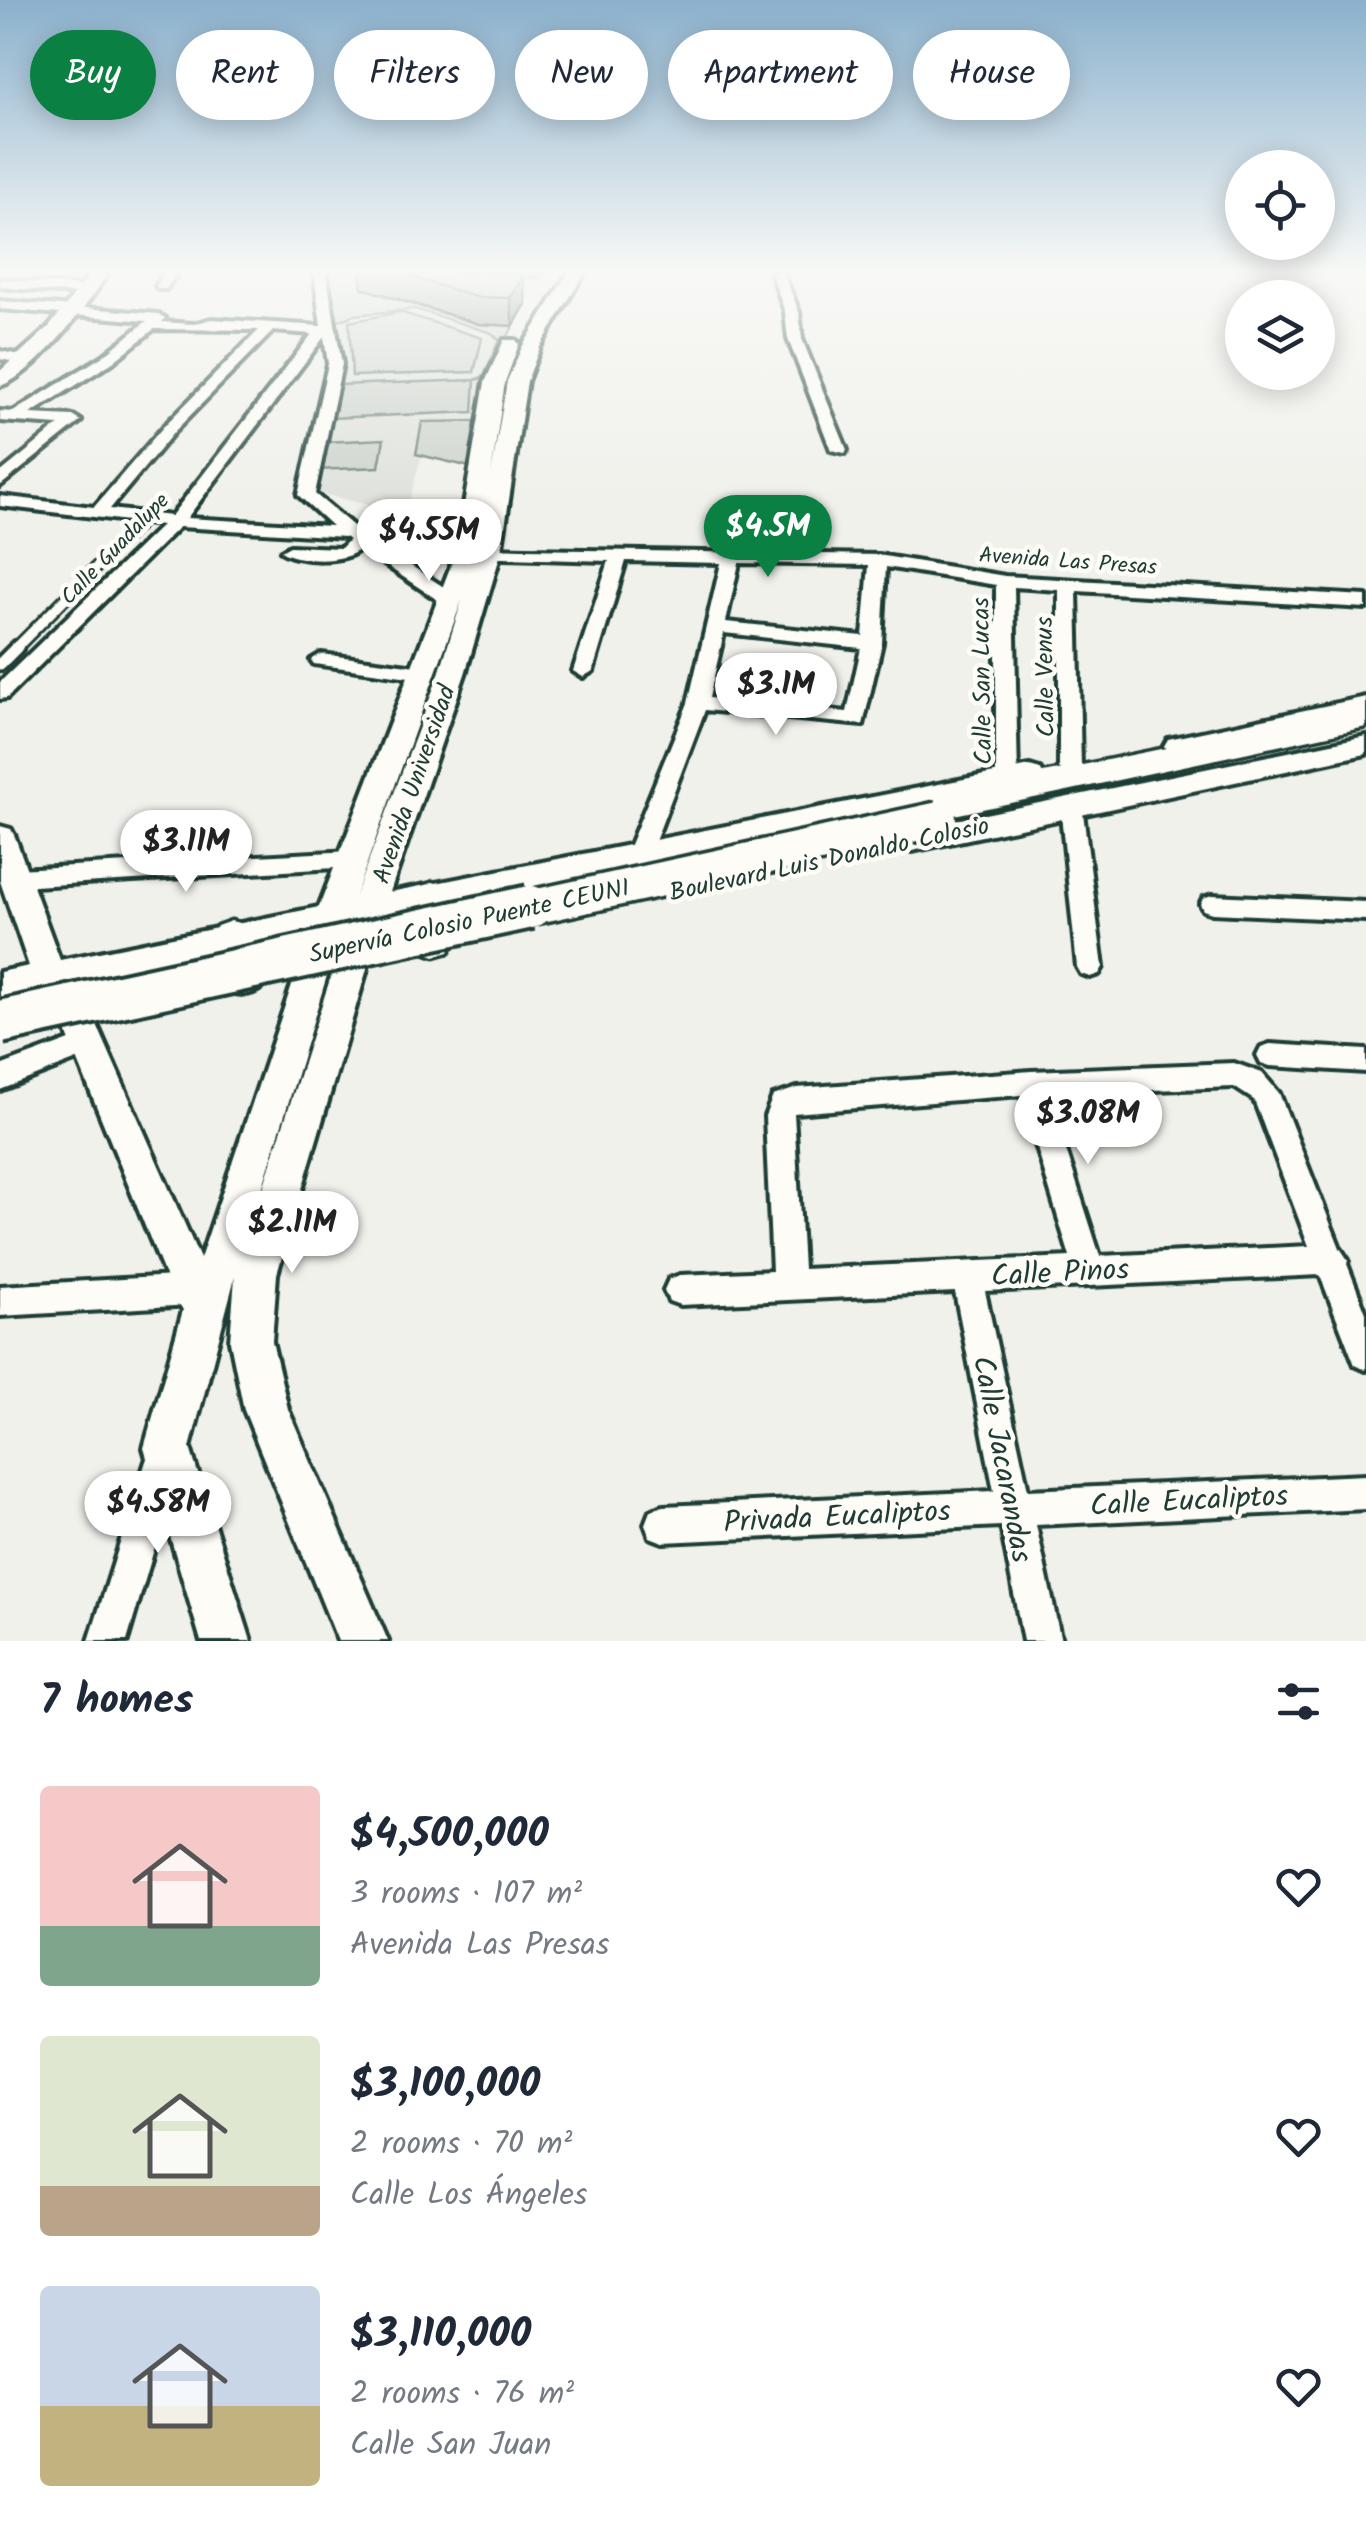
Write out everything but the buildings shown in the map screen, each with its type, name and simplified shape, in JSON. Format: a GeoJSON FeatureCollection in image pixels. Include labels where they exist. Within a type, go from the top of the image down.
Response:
{"type":"FeatureCollection","features":[{"type":"Feature","properties":{"kind":"main road"},"geometry":{"type":"LineString","coordinates":[[1010,799],[1366,717]]}},
{"type":"Feature","properties":{"kind":"main road"},"geometry":{"type":"LineString","coordinates":[[935,813],[1366,727]]}},
{"type":"Feature","properties":{"kind":"main road","name":"Supervía Colosio Puente CEUNI"},"geometry":{"type":"LineString","coordinates":[[0,1002],[935,813]]}},
{"type":"Feature","properties":{"kind":"main road","name":"Supervía Colosio Puente CEUNI"},"geometry":{"type":"LineString","coordinates":[[0,1022],[935,813]]}},
{"type":"Feature","properties":{"kind":"main road"},"geometry":{"type":"LineString","coordinates":[[433,896],[422,903],[411,920],[418,935],[438,942]]}},
{"type":"Feature","properties":{"kind":"main road"},"geometry":{"type":"LineString","coordinates":[[231,936],[247,940],[262,952],[258,968],[233,986]]}},
{"type":"Feature","properties":{"kind":"street"},"geometry":{"type":"LineString","coordinates":[[0,380],[36,349]]}},
{"type":"Feature","properties":{"kind":"street"},"geometry":{"type":"LineString","coordinates":[[8,416],[120,349]]}},
{"type":"Feature","properties":{"kind":"street"},"geometry":{"type":"LineString","coordinates":[[97,514],[169,429],[249,349]]}},
{"type":"Feature","properties":{"kind":"street","name":"Calle Guadalupe"},"geometry":{"type":"LineString","coordinates":[[0,692],[175,522],[312,349]]}},
{"type":"Feature","properties":{"kind":"street"},"geometry":{"type":"LineString","coordinates":[[331,349],[335,364],[306,495],[354,535],[452,602]]}},
{"type":"Feature","properties":{"kind":"street","name":"Avenida Universidad"},"geometry":{"type":"LineString","coordinates":[[363,1641],[266,1410],[251,1341],[256,1274],[354,960],[349,914],[352,860],[452,602],[479,553],[495,382],[508,349]]}},
{"type":"Feature","properties":{"kind":"street","name":"Avenida Universidad"},"geometry":{"type":"LineString","coordinates":[[167,1448],[199,1297],[312,969],[349,914],[452,674],[518,381],[530,349]]}},
{"type":"Feature","properties":{"kind":"street"},"geometry":{"type":"LineString","coordinates":[[798,349],[839,450]]}},
{"type":"Feature","properties":{"kind":"street"},"geometry":{"type":"LineString","coordinates":[[0,355],[25,360]]}},
{"type":"Feature","properties":{"kind":"street"},"geometry":{"type":"LineString","coordinates":[[0,482],[73,421],[8,416]]}},
{"type":"Feature","properties":{"kind":"street"},"geometry":{"type":"LineString","coordinates":[[0,501],[175,522],[354,535]]}},
{"type":"Feature","properties":{"kind":"street"},"geometry":{"type":"LineString","coordinates":[[290,551],[341,554],[349,551],[354,535]]}},
{"type":"Feature","properties":{"kind":"street","name":"Avenida Las Presas"},"geometry":{"type":"LineString","coordinates":[[479,553],[878,560],[1005,582],[1366,602]]}},
{"type":"Feature","properties":{"kind":"street"},"geometry":{"type":"LineString","coordinates":[[583,671],[620,553]]}},
{"type":"Feature","properties":{"kind":"street"},"geometry":{"type":"LineString","coordinates":[[639,852],[698,703],[732,555]]}},
{"type":"Feature","properties":{"kind":"street"},"geometry":{"type":"LineString","coordinates":[[698,703],[856,720],[872,643],[878,560]]}},
{"type":"Feature","properties":{"kind":"street","name":"Calle San Lucas"},"geometry":{"type":"LineString","coordinates":[[1005,582],[1010,799]]}},
{"type":"Feature","properties":{"kind":"street","name":"Calle Venus"},"geometry":{"type":"LineString","coordinates":[[1068,585],[1070,768]]}},
{"type":"Feature","properties":{"kind":"street"},"geometry":{"type":"LineString","coordinates":[[718,626],[872,643]]}},
{"type":"Feature","properties":{"kind":"street"},"geometry":{"type":"LineString","coordinates":[[321,660],[424,672]]}},
{"type":"Feature","properties":{"kind":"street","name":"Boulevard Luis Donaldo Colosio"},"geometry":{"type":"LineString","coordinates":[[0,1036],[82,1032],[233,986],[438,942],[1010,799],[1070,768],[1366,706]]}},
{"type":"Feature","properties":{"kind":"street","name":"Boulevard Luis Donaldo Colosio"},"geometry":{"type":"LineString","coordinates":[[0,986],[639,852],[1010,799],[1072,806],[1366,745]]}},
{"type":"Feature","properties":{"kind":"street"},"geometry":{"type":"LineString","coordinates":[[1072,806],[1090,966]]}},
{"type":"Feature","properties":{"kind":"street"},"geometry":{"type":"LineString","coordinates":[[0,837],[49,975]]}},
{"type":"Feature","properties":{"kind":"street"},"geometry":{"type":"LineString","coordinates":[[17,878],[352,860]]}},
{"type":"Feature","properties":{"kind":"street"},"geometry":{"type":"LineString","coordinates":[[1212,904],[1366,912]]}},
{"type":"Feature","properties":{"kind":"street"},"geometry":{"type":"LineString","coordinates":[[0,1078],[82,1032],[199,1297],[0,1301]]}},
{"type":"Feature","properties":{"kind":"street"},"geometry":{"type":"LineString","coordinates":[[1270,1055],[1366,1060]]}},
{"type":"Feature","properties":{"kind":"street"},"geometry":{"type":"LineString","coordinates":[[788,1282],[779,1116],[783,1104],[1030,1083],[1234,1075],[1252,1081],[1265,1093],[1333,1260],[1366,1354]]}},
{"type":"Feature","properties":{"kind":"street"},"geometry":{"type":"LineString","coordinates":[[1030,1083],[1089,1269]]}},
{"type":"Feature","properties":{"kind":"street","name":"Calle Pinos"},"geometry":{"type":"LineString","coordinates":[[680,1290],[788,1282],[1333,1260]]}},
{"type":"Feature","properties":{"kind":"street","name":"Calle Jacarandas"},"geometry":{"type":"LineString","coordinates":[[967,1277],[1042,1641]]}},
{"type":"Feature","properties":{"kind":"street"},"geometry":{"type":"LineString","coordinates":[[108,1641],[167,1448]]}},
{"type":"Feature","properties":{"kind":"street"},"geometry":{"type":"LineString","coordinates":[[167,1448],[226,1641]]}},
{"type":"Feature","properties":{"kind":"street","name":"Calle Eucaliptos"},"geometry":{"type":"LineString","coordinates":[[1012,1509],[1366,1492]]}},
{"type":"Feature","properties":{"kind":"street","name":"Privada Eucaliptos"},"geometry":{"type":"LineString","coordinates":[[663,1524],[1012,1509]]}},
{"type":"Feature","properties":{"kind":"lane"},"geometry":{"type":"LineString","coordinates":[[0,664],[144,519]]}},
{"type":"Feature","properties":{"kind":"shaded area"},"geometry":{"type":"Polygon","coordinates":[[[336,349],[501,349],[489,377],[470,467],[421,457],[406,514],[310,491],[338,365],[336,349]]]}},
{"type":"Feature","properties":{"kind":"shaded area"},"geometry":{"type":"Polygon","coordinates":[[[350,349],[480,349],[474,372],[352,376],[350,349]]]}},
{"type":"Feature","properties":{"kind":"shaded area"},"geometry":{"type":"Polygon","coordinates":[[[495,349],[502,349],[489,377],[475,380],[484,376],[495,349]]]}},
{"type":"Feature","properties":{"kind":"shaded area"},"geometry":{"type":"Polygon","coordinates":[[[475,380],[473,412],[330,418],[338,385],[475,380]]]}},
{"type":"Feature","properties":{"kind":"shaded area"},"geometry":{"type":"Polygon","coordinates":[[[480,421],[470,467],[416,454],[422,422],[480,421]]]}},
{"type":"Feature","properties":{"kind":"shaded area"},"geometry":{"type":"Polygon","coordinates":[[[384,439],[379,467],[318,470],[325,442],[384,439]]]}}]}
